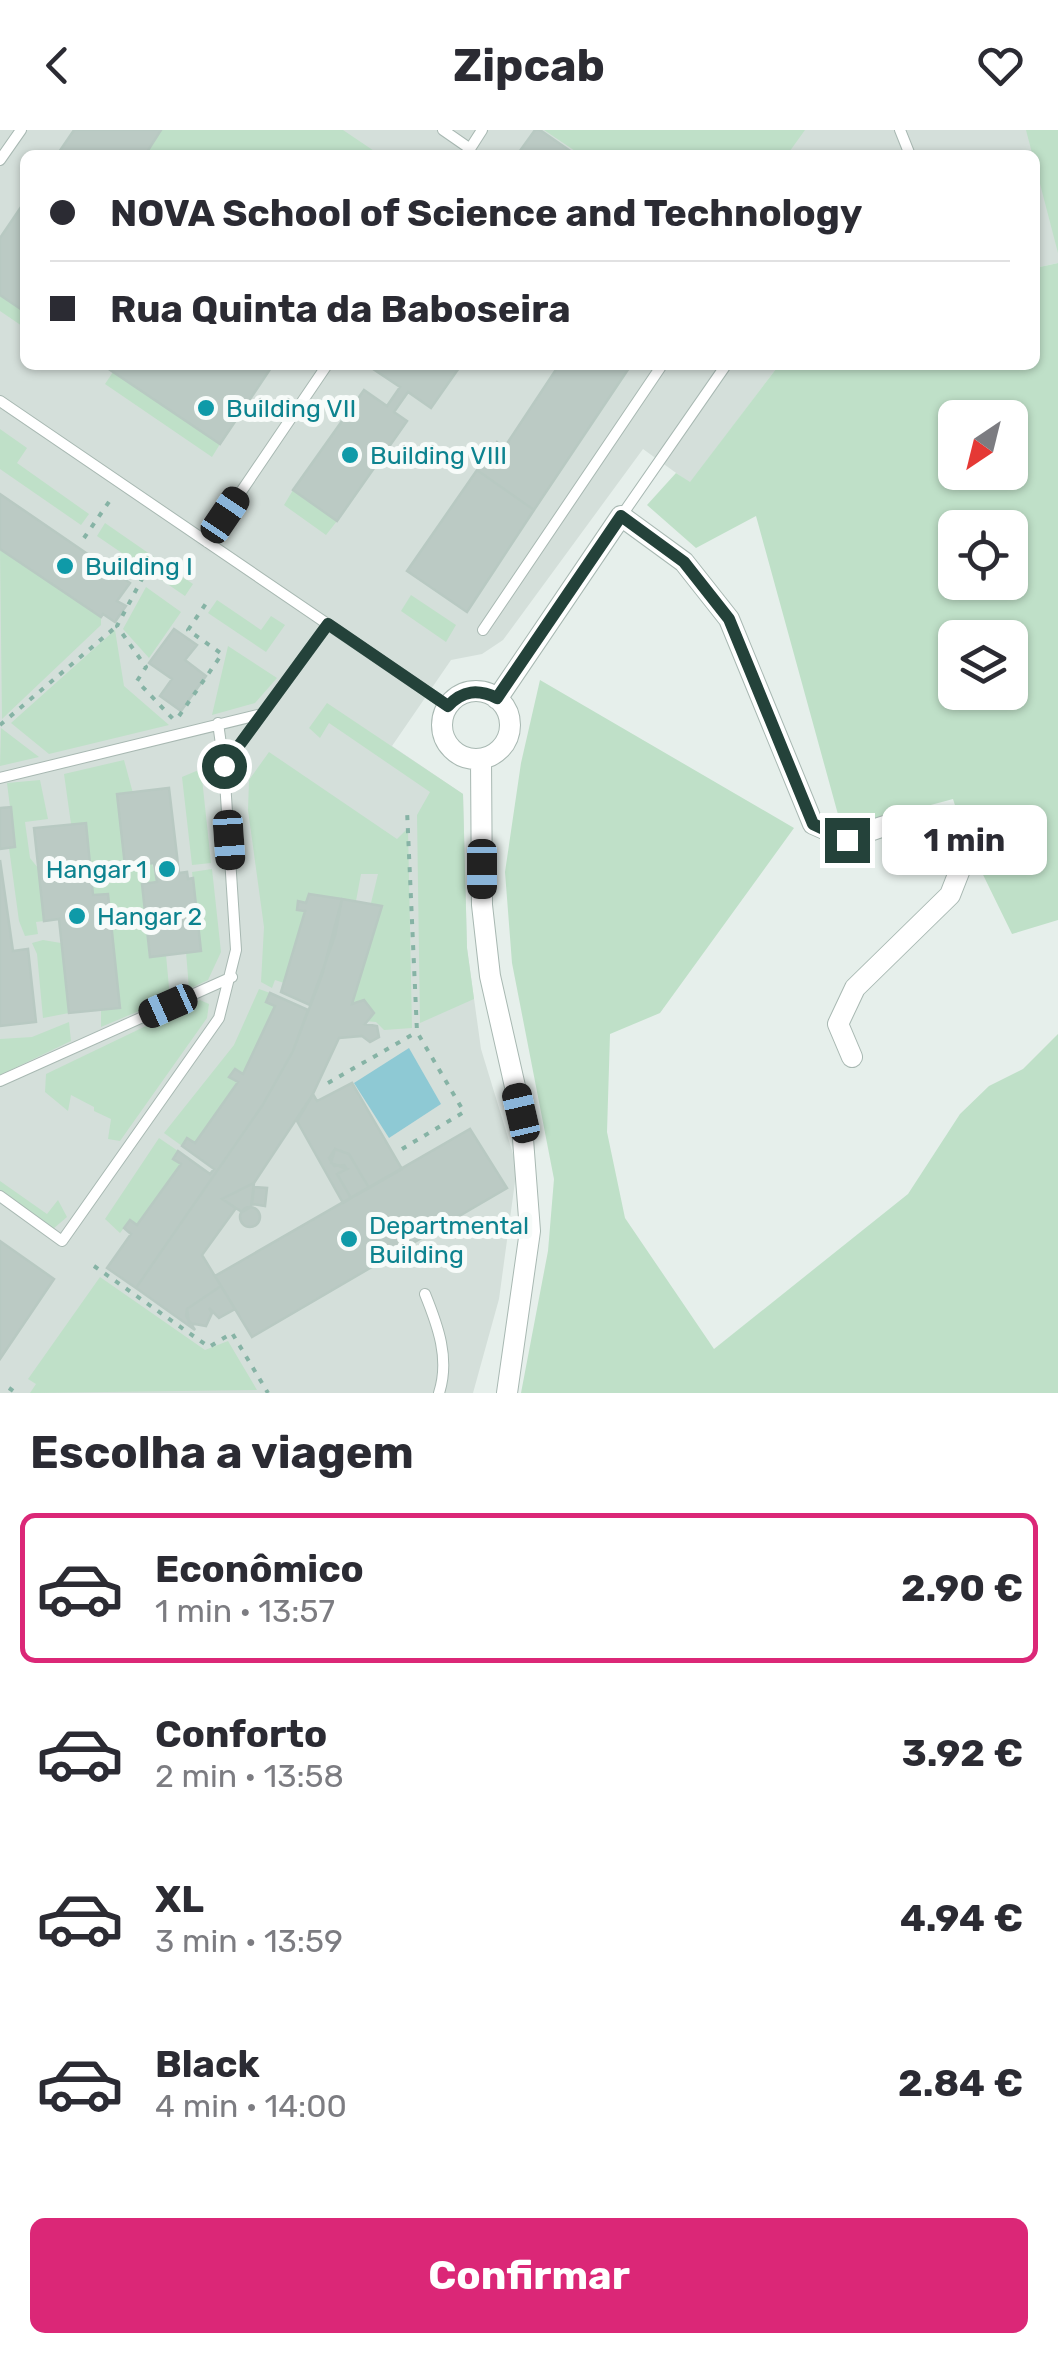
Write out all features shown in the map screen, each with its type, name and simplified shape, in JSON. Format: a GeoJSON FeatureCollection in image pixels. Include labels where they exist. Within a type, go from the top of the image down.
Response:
{"type":"FeatureCollection","features":[{"type":"Feature","properties":{"kind":"street"},"geometry":{"type":"LineString","coordinates":[[497,698],[621,516],[684,562],[729,619],[813,824],[847,840],[898,822],[926,824],[955,844],[961,867],[950,895],[854,988],[838,1024],[852,1056]]}},
{"type":"Feature","properties":{"kind":"street"},"geometry":{"type":"LineString","coordinates":[[476,691],[497,698],[509,717],[507,739],[501,748],[481,758],[456,753],[447,743],[443,718],[448,706],[456,698],[476,691]]}},
{"type":"Feature","properties":{"kind":"street"},"geometry":{"type":"LineString","coordinates":[[481,758],[482,906],[490,976],[521,1113],[530,1231],[507,1393]]}},
{"type":"Feature","properties":{"kind":"lane"},"geometry":{"type":"LineString","coordinates":[[0,160],[20,130]]}},
{"type":"Feature","properties":{"kind":"lane"},"geometry":{"type":"LineString","coordinates":[[443,130],[466,150]]}},
{"type":"Feature","properties":{"kind":"lane"},"geometry":{"type":"LineString","coordinates":[[207,542],[324,370]]}},
{"type":"Feature","properties":{"kind":"lane"},"geometry":{"type":"LineString","coordinates":[[483,630],[659,370]]}},
{"type":"Feature","properties":{"kind":"lane"},"geometry":{"type":"LineString","coordinates":[[621,516],[723,370]]}},
{"type":"Feature","properties":{"kind":"lane"},"geometry":{"type":"LineString","coordinates":[[0,401],[448,706]]}},
{"type":"Feature","properties":{"kind":"lane"},"geometry":{"type":"LineString","coordinates":[[224,766],[328,624]]}},
{"type":"Feature","properties":{"kind":"lane"},"geometry":{"type":"LineString","coordinates":[[0,778],[263,714]]}},
{"type":"Feature","properties":{"kind":"lane"},"geometry":{"type":"LineString","coordinates":[[0,1196],[62,1241],[219,1018],[236,950],[218,722]]}},
{"type":"Feature","properties":{"kind":"lane"},"geometry":{"type":"LineString","coordinates":[[0,1081],[232,977]]}},
{"type":"Feature","properties":{"kind":"lane"},"geometry":{"type":"LineString","coordinates":[[425,1294],[441,1335],[444,1379],[439,1393]]}},
{"type":"Feature","properties":{"kind":"path"},"geometry":{"type":"LineString","coordinates":[[84,538],[105,508]]}},
{"type":"Feature","properties":{"kind":"path"},"geometry":{"type":"LineString","coordinates":[[0,725],[117,626],[143,577]]}},
{"type":"Feature","properties":{"kind":"path"},"geometry":{"type":"LineString","coordinates":[[117,626],[146,667],[137,681],[175,722],[222,654],[188,630],[209,599]]}},
{"type":"Feature","properties":{"kind":"path"},"geometry":{"type":"LineString","coordinates":[[402,1150],[464,1112],[417,1032],[407,810]]}},
{"type":"Feature","properties":{"kind":"path"},"geometry":{"type":"LineString","coordinates":[[328,1083],[417,1032]]}},
{"type":"Feature","properties":{"kind":"path"},"geometry":{"type":"LineString","coordinates":[[94,1266],[209,1347],[232,1334],[268,1393]]}},
{"type":"Feature","properties":{"kind":"path"},"geometry":{"type":"LineString","coordinates":[[9,1388],[16,1393]]}},
{"type":"Feature","properties":{"kind":"shaded area"},"geometry":{"type":"Polygon","coordinates":[[[0,130],[1058,130],[1058,263],[1040,267],[1040,150],[20,150],[20,370],[775,370],[690,483],[643,449],[503,640],[482,654],[451,660],[392,746],[463,794],[467,948],[481,1049],[517,1167],[499,1299],[473,1393],[0,1393],[0,130]]]}},
{"type":"Feature","properties":{"kind":"green space"},"geometry":{"type":"Polygon","coordinates":[[[161,130],[343,130],[373,150],[148,150],[161,130]]]}},
{"type":"Feature","properties":{"kind":"green space"},"geometry":{"type":"Polygon","coordinates":[[[544,130],[805,130],[791,150],[574,150],[544,130]]]}},
{"type":"Feature","properties":{"kind":"green space"},"geometry":{"type":"Polygon","coordinates":[[[1026,130],[1058,130],[1058,253],[1040,184],[1040,150],[1031,150],[1026,130]]]}},
{"type":"Feature","properties":{"kind":"green space"},"geometry":{"type":"Polygon","coordinates":[[[1058,263],[1058,920],[1012,934],[966,840],[953,799],[842,829],[756,516],[696,548],[647,505],[676,473],[690,482],[775,370],[1040,370],[1040,267],[1058,263]]]}},
{"type":"Feature","properties":{"kind":"green space"},"geometry":{"type":"Polygon","coordinates":[[[0,295],[20,309],[20,325],[0,311],[0,295]]]}},
{"type":"Feature","properties":{"kind":"green space"},"geometry":{"type":"Polygon","coordinates":[[[113,372],[220,444],[212,457],[105,384],[113,372]]]}},
{"type":"Feature","properties":{"kind":"green space"},"geometry":{"type":"Polygon","coordinates":[[[0,429],[27,448],[17,463],[89,514],[81,525],[0,469],[0,429]]]}},
{"type":"Feature","properties":{"kind":"green space"},"geometry":{"type":"Polygon","coordinates":[[[293,490],[337,521],[326,535],[284,505],[293,490]]]}},
{"type":"Feature","properties":{"kind":"green space"},"geometry":{"type":"Polygon","coordinates":[[[105,523],[193,584],[185,596],[97,536],[105,523]]]}},
{"type":"Feature","properties":{"kind":"green space"},"geometry":{"type":"Polygon","coordinates":[[[0,549],[101,617],[101,625],[2,719],[0,549]]]}},
{"type":"Feature","properties":{"kind":"green space"},"geometry":{"type":"Polygon","coordinates":[[[146,587],[181,612],[149,658],[123,629],[146,587]]]}},
{"type":"Feature","properties":{"kind":"green space"},"geometry":{"type":"Polygon","coordinates":[[[411,595],[456,625],[446,642],[401,611],[411,595]]]}},
{"type":"Feature","properties":{"kind":"green space"},"geometry":{"type":"Polygon","coordinates":[[[217,600],[261,630],[271,616],[285,625],[266,652],[208,613],[217,600]]]}},
{"type":"Feature","properties":{"kind":"green space"},"geometry":{"type":"Polygon","coordinates":[[[115,630],[124,686],[169,725],[49,754],[11,723],[115,630]]]}},
{"type":"Feature","properties":{"kind":"green space"},"geometry":{"type":"Polygon","coordinates":[[[228,646],[277,678],[255,703],[212,715],[228,646]]]}},
{"type":"Feature","properties":{"kind":"green space"},"geometry":{"type":"Polygon","coordinates":[[[540,680],[794,828],[660,1013],[610,1034],[607,1132],[625,1218],[714,1349],[908,1194],[960,1114],[989,1086],[1023,1069],[1058,1034],[1058,1393],[521,1393],[548,1251],[554,1179],[512,963],[505,872],[521,763],[540,680]]]}},
{"type":"Feature","properties":{"kind":"green space"},"geometry":{"type":"Polygon","coordinates":[[[327,703],[463,794],[467,948],[474,999],[420,1023],[417,815],[430,792],[329,723],[320,738],[309,728],[327,703]]]}},
{"type":"Feature","properties":{"kind":"green space"},"geometry":{"type":"Polygon","coordinates":[[[1,728],[39,757],[0,766],[1,728]]]}},
{"type":"Feature","properties":{"kind":"green space"},"geometry":{"type":"Polygon","coordinates":[[[269,752],[397,839],[408,828],[412,1028],[384,1030],[376,1022],[365,1021],[364,1000],[352,1004],[381,906],[371,903],[378,874],[361,874],[356,901],[309,894],[306,903],[299,901],[297,909],[305,911],[284,983],[275,980],[272,988],[261,982],[264,927],[248,810],[249,780],[269,752]]]}},
{"type":"Feature","properties":{"kind":"green space"},"geometry":{"type":"Polygon","coordinates":[[[124,760],[157,882],[142,885],[149,956],[166,955],[170,998],[101,1027],[101,1010],[120,1007],[108,895],[93,895],[86,824],[71,824],[64,774],[124,760]]]}},
{"type":"Feature","properties":{"kind":"green space"},"geometry":{"type":"Polygon","coordinates":[[[201,769],[211,863],[192,865],[182,777],[201,769]]]}},
{"type":"Feature","properties":{"kind":"green space"},"geometry":{"type":"Polygon","coordinates":[[[40,780],[48,819],[25,822],[30,858],[38,868],[44,921],[36,922],[38,934],[25,936],[19,921],[9,848],[15,847],[7,783],[40,780]]]}},
{"type":"Feature","properties":{"kind":"green space"},"geometry":{"type":"Polygon","coordinates":[[[212,869],[221,952],[208,980],[189,989],[186,952],[201,950],[192,872],[212,869]]]}},
{"type":"Feature","properties":{"kind":"green space"},"geometry":{"type":"Polygon","coordinates":[[[32,943],[61,943],[69,1013],[43,1018],[37,954],[32,943]]]}},
{"type":"Feature","properties":{"kind":"green space"},"geometry":{"type":"Polygon","coordinates":[[[259,989],[270,993],[275,1006],[243,1074],[235,1069],[230,1076],[238,1082],[195,1143],[182,1146],[164,1133],[234,1045],[259,989]]]}},
{"type":"Feature","properties":{"kind":"green space"},"geometry":{"type":"Polygon","coordinates":[[[200,1000],[209,1004],[207,1018],[120,1141],[108,1139],[111,1119],[94,1111],[94,1107],[71,1095],[68,1111],[45,1092],[46,1074],[200,1000]]]}},
{"type":"Feature","properties":{"kind":"green space"},"geometry":{"type":"Polygon","coordinates":[[[69,1022],[71,1041],[0,1075],[0,1039],[32,1037],[69,1022]]]}},
{"type":"Feature","properties":{"kind":"green space"},"geometry":{"type":"Polygon","coordinates":[[[159,1138],[178,1151],[173,1159],[181,1164],[137,1225],[130,1220],[120,1233],[105,1219],[159,1138]]]}},
{"type":"Feature","properties":{"kind":"green space"},"geometry":{"type":"Polygon","coordinates":[[[0,1181],[47,1214],[58,1200],[67,1217],[53,1229],[0,1192],[0,1181]]]}},
{"type":"Feature","properties":{"kind":"green space"},"geometry":{"type":"Polygon","coordinates":[[[100,1277],[205,1350],[228,1341],[257,1390],[30,1393],[36,1384],[28,1379],[100,1277]]]}},
{"type":"Feature","properties":{"kind":"water"},"geometry":{"type":"Polygon","coordinates":[[[409,1048],[441,1104],[389,1138],[354,1083],[409,1048]]]}},
{"type":"Feature","properties":{"kind":"building"},"geometry":{"type":"Polygon","coordinates":[[[74,130],[161,130],[148,150],[60,150],[74,130]]]}},
{"type":"Feature","properties":{"kind":"building"},"geometry":{"type":"Polygon","coordinates":[[[535,130],[540,130],[569,150],[521,150],[535,130]]]}},
{"type":"Feature","properties":{"kind":"building"},"geometry":{"type":"Polygon","coordinates":[[[20,208],[20,309],[0,295],[0,238],[20,208]]]}},
{"type":"Feature","properties":{"kind":"building","name":"Building VII"},"geometry":{"type":"Polygon","coordinates":[[[110,370],[270,370],[220,444],[110,370]]]}},
{"type":"Feature","properties":{"kind":"building","name":"Building VIII"},"geometry":{"type":"Polygon","coordinates":[[[374,370],[458,370],[431,408],[408,392],[394,412],[407,421],[337,521],[293,490],[364,390],[387,406],[400,387],[374,370]]]}},
{"type":"Feature","properties":{"kind":"building"},"geometry":{"type":"Polygon","coordinates":[[[556,370],[628,370],[534,510],[477,470],[497,442],[504,448],[556,370]]]}},
{"type":"Feature","properties":{"kind":"building"},"geometry":{"type":"Polygon","coordinates":[[[477,470],[534,510],[467,612],[407,571],[477,470]]]}},
{"type":"Feature","properties":{"kind":"building","name":"Building I"},"geometry":{"type":"Polygon","coordinates":[[[0,494],[130,583],[117,601],[126,606],[115,622],[103,614],[101,617],[0,549],[0,494]]]}},
{"type":"Feature","properties":{"kind":"building"},"geometry":{"type":"Polygon","coordinates":[[[174,629],[197,645],[185,660],[206,676],[181,711],[160,696],[172,679],[149,663],[174,629]]]}},
{"type":"Feature","properties":{"kind":"building","name":"Hangar 1"},"geometry":{"type":"Polygon","coordinates":[[[169,788],[179,873],[187,872],[188,879],[193,878],[201,951],[150,957],[142,884],[157,882],[154,863],[125,866],[117,794],[169,788]]]}},
{"type":"Feature","properties":{"kind":"building"},"geometry":{"type":"Polygon","coordinates":[[[11,807],[15,847],[0,849],[0,808],[11,807]]]}},
{"type":"Feature","properties":{"kind":"building","name":"Hangar 2"},"geometry":{"type":"Polygon","coordinates":[[[86,823],[93,895],[108,894],[120,1008],[69,1013],[59,919],[44,921],[34,828],[86,823]]]}},
{"type":"Feature","properties":{"kind":"building"},"geometry":{"type":"Polygon","coordinates":[[[0,860],[13,951],[28,949],[36,1022],[0,1026],[0,860]]]}},
{"type":"Feature","properties":{"kind":"building"},"geometry":{"type":"Polygon","coordinates":[[[309,894],[342,899],[335,936],[310,1005],[281,992],[305,911],[297,910],[298,901],[306,903],[309,894]]]}},
{"type":"Feature","properties":{"kind":"building"},"geometry":{"type":"Polygon","coordinates":[[[342,899],[382,906],[352,1004],[364,1000],[374,1013],[365,1024],[377,1026],[379,1037],[370,1042],[362,1036],[339,1038],[313,1094],[254,1183],[222,1199],[236,1208],[202,1255],[221,1286],[187,1309],[186,1316],[195,1330],[136,1288],[262,1106],[293,1051],[322,975],[342,899]]]}},
{"type":"Feature","properties":{"kind":"building"},"geometry":{"type":"Polygon","coordinates":[[[270,993],[308,1010],[293,1051],[262,1106],[136,1288],[107,1268],[131,1234],[124,1228],[130,1220],[137,1225],[181,1164],[173,1159],[178,1151],[210,1174],[214,1169],[182,1146],[187,1138],[195,1143],[238,1082],[229,1077],[235,1069],[243,1074],[275,1006],[266,1002],[270,993]]]}},
{"type":"Feature","properties":{"kind":"building"},"geometry":{"type":"Polygon","coordinates":[[[352,1083],[402,1169],[369,1188],[349,1154],[335,1149],[331,1163],[347,1169],[337,1174],[351,1198],[343,1203],[297,1121],[313,1094],[317,1101],[352,1083]]]}},
{"type":"Feature","properties":{"kind":"building","name":"Departmental Building"},"geometry":{"type":"Polygon","coordinates":[[[470,1129],[507,1188],[252,1337],[215,1276],[470,1129]]]}},
{"type":"Feature","properties":{"kind":"building"},"geometry":{"type":"Polygon","coordinates":[[[335,1149],[349,1154],[369,1188],[351,1198],[337,1174],[347,1169],[344,1165],[334,1166],[329,1158],[335,1149]]]}},
{"type":"Feature","properties":{"kind":"building"},"geometry":{"type":"Polygon","coordinates":[[[254,1183],[251,1207],[242,1212],[222,1199],[254,1183]]]}},
{"type":"Feature","properties":{"kind":"building"},"geometry":{"type":"Polygon","coordinates":[[[254,1187],[267,1188],[265,1206],[252,1204],[254,1187]]]}},
{"type":"Feature","properties":{"kind":"building"},"geometry":{"type":"Polygon","coordinates":[[[250,1207],[260,1217],[250,1227],[240,1217],[250,1207]]]}},
{"type":"Feature","properties":{"kind":"building"},"geometry":{"type":"Polygon","coordinates":[[[0,1241],[54,1279],[0,1359],[0,1241]]]}},
{"type":"Feature","properties":{"kind":"building"},"geometry":{"type":"Polygon","coordinates":[[[221,1286],[235,1309],[219,1318],[209,1308],[212,1313],[206,1326],[189,1323],[187,1309],[221,1286]]]}},
{"type":"Feature","properties":{"kind":"place","name":"Building VII"},"geometry":{"type":"Point","coordinates":[206,408]}},
{"type":"Feature","properties":{"kind":"place","name":"Building VIII"},"geometry":{"type":"Point","coordinates":[350,455]}},
{"type":"Feature","properties":{"kind":"place","name":"Building I"},"geometry":{"type":"Point","coordinates":[65,566]}},
{"type":"Feature","properties":{"kind":"place","name":"Hangar 1"},"geometry":{"type":"Point","coordinates":[167,869]}},
{"type":"Feature","properties":{"kind":"place","name":"Hangar 2"},"geometry":{"type":"Point","coordinates":[77,916]}},
{"type":"Feature","properties":{"kind":"place","name":"Departmental Building"},"geometry":{"type":"Point","coordinates":[349,1239]}},
{"type":"Feature","properties":{"kind":"route"},"geometry":{"type":"LineString","coordinates":[[224,766],[328,624],[448,706],[456,698],[476,691],[497,698],[621,516],[684,562],[729,619],[813,824],[847,840]]}}]}
